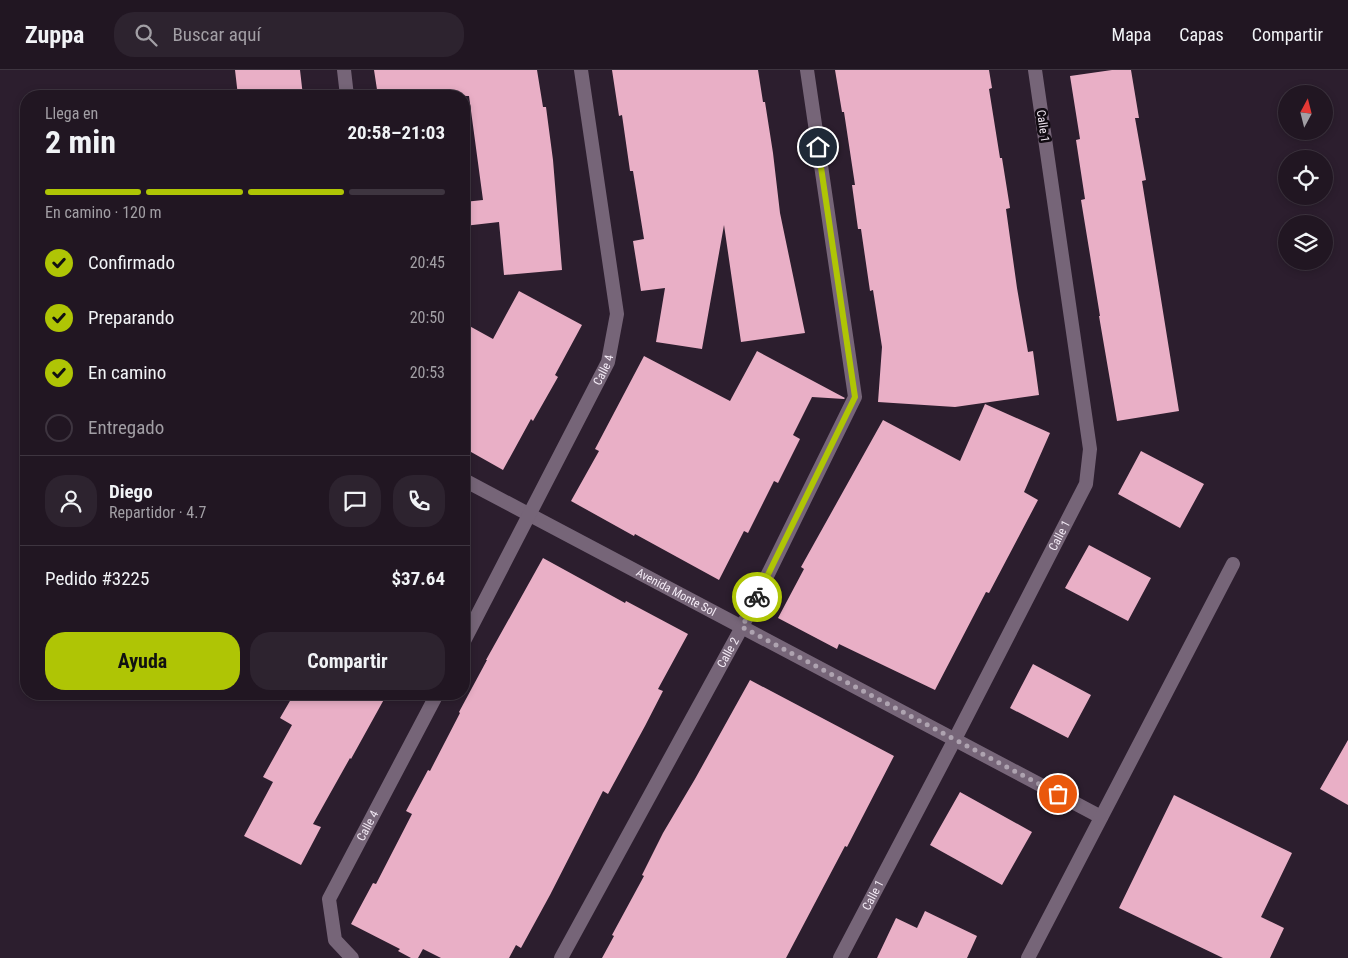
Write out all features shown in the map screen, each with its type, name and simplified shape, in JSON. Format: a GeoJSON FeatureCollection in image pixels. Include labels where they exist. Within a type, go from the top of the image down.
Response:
{"type":"FeatureCollection","features":[{"type":"Feature","properties":{"kind":"street"},"geometry":{"type":"LineString","coordinates":[[344,70],[346,90]]}},
{"type":"Feature","properties":{"kind":"street","name":"Calle 4"},"geometry":{"type":"LineString","coordinates":[[470,629],[608,362],[617,314],[581,70]]}},
{"type":"Feature","properties":{"kind":"street","name":"Calle 2"},"geometry":{"type":"LineString","coordinates":[[562,958],[742,627],[855,397],[807,70]]}},
{"type":"Feature","properties":{"kind":"street","name":"Calle 1"},"geometry":{"type":"LineString","coordinates":[[840,958],[1086,484],[1090,449],[1035,70]]}},
{"type":"Feature","properties":{"kind":"street","name":"Avenida Monte Sol"},"geometry":{"type":"LineString","coordinates":[[470,483],[1101,817]]}},
{"type":"Feature","properties":{"kind":"street"},"geometry":{"type":"LineString","coordinates":[[1028,958],[1233,564]]}},
{"type":"Feature","properties":{"kind":"street","name":"Calle 4"},"geometry":{"type":"LineString","coordinates":[[352,958],[335,940],[328,899],[433,700]]}},
{"type":"Feature","properties":{"kind":"building"},"geometry":{"type":"Polygon","coordinates":[[[235,70],[300,70],[302,90],[237,90],[235,70]]]}},
{"type":"Feature","properties":{"kind":"building"},"geometry":{"type":"Polygon","coordinates":[[[374,70],[537,70],[543,107],[546,107],[553,160],[562,270],[504,275],[499,222],[470,225],[470,201],[483,200],[470,103],[470,90],[377,90],[374,70]]]}},
{"type":"Feature","properties":{"kind":"building"},"geometry":{"type":"Polygon","coordinates":[[[612,70],[758,70],[773,153],[780,213],[805,333],[741,342],[724,225],[702,349],[656,342],[665,288],[641,291],[633,241],[644,239],[633,171],[630,171],[622,115],[619,116],[612,70]]]}},
{"type":"Feature","properties":{"kind":"building"},"geometry":{"type":"Polygon","coordinates":[[[835,70],[989,70],[992,88],[989,89],[1010,208],[1006,209],[1017,288],[1028,352],[1033,351],[1039,395],[955,407],[878,402],[882,347],[873,290],[870,291],[861,229],[858,229],[852,185],[855,185],[844,112],[842,112],[835,70]]]}},
{"type":"Feature","properties":{"kind":"building"},"geometry":{"type":"Polygon","coordinates":[[[1112,70],[1131,70],[1139,118],[1135,118],[1146,180],[1142,181],[1179,411],[1117,421],[1081,200],[1085,199],[1076,140],[1080,139],[1070,76],[1112,70]]]}},
{"type":"Feature","properties":{"kind":"building"},"geometry":{"type":"Polygon","coordinates":[[[519,291],[582,325],[555,375],[558,377],[533,421],[531,419],[503,470],[470,451],[470,326],[493,339],[519,291]]]}},
{"type":"Feature","properties":{"kind":"building"},"geometry":{"type":"Polygon","coordinates":[[[757,351],[845,398],[812,397],[793,435],[800,439],[778,483],[774,481],[748,533],[744,531],[719,580],[571,501],[599,451],[595,449],[644,356],[730,401],[757,351]]]}},
{"type":"Feature","properties":{"kind":"building"},"geometry":{"type":"Polygon","coordinates":[[[985,404],[1050,433],[1024,492],[1038,500],[989,593],[986,592],[935,690],[839,644],[837,649],[778,618],[804,569],[801,567],[883,420],[960,461],[985,404]]]}},
{"type":"Feature","properties":{"kind":"building"},"geometry":{"type":"Polygon","coordinates":[[[1141,451],[1204,484],[1180,528],[1118,494],[1141,451]]]}},
{"type":"Feature","properties":{"kind":"building"},"geometry":{"type":"Polygon","coordinates":[[[1089,545],[1151,578],[1128,621],[1065,588],[1089,545]]]}},
{"type":"Feature","properties":{"kind":"building"},"geometry":{"type":"Polygon","coordinates":[[[543,558],[625,603],[626,601],[688,634],[658,689],[663,691],[645,726],[608,794],[603,791],[521,948],[516,945],[509,958],[441,958],[423,949],[418,958],[411,958],[398,951],[400,949],[351,924],[373,883],[376,884],[412,814],[406,811],[428,770],[430,771],[465,700],[470,700],[470,692],[543,558]]]}},
{"type":"Feature","properties":{"kind":"building"},"geometry":{"type":"Polygon","coordinates":[[[1033,664],[1091,695],[1068,738],[1010,708],[1033,664]]]}},
{"type":"Feature","properties":{"kind":"building"},"geometry":{"type":"Polygon","coordinates":[[[750,680],[894,756],[847,847],[845,846],[786,958],[602,958],[614,936],[612,935],[644,876],[642,875],[663,833],[750,680]]]}},
{"type":"Feature","properties":{"kind":"building"},"geometry":{"type":"Polygon","coordinates":[[[290,700],[384,700],[313,824],[321,827],[301,865],[244,836],[273,782],[263,777],[292,725],[280,718],[290,700]]]}},
{"type":"Feature","properties":{"kind":"building"},"geometry":{"type":"Polygon","coordinates":[[[1348,740],[1348,805],[1320,789],[1348,740]]]}},
{"type":"Feature","properties":{"kind":"building"},"geometry":{"type":"Polygon","coordinates":[[[960,792],[1032,832],[1002,885],[930,845],[960,792]]]}},
{"type":"Feature","properties":{"kind":"building"},"geometry":{"type":"Polygon","coordinates":[[[1174,795],[1292,853],[1261,917],[1284,928],[1270,958],[1223,958],[1119,908],[1174,795]]]}},
{"type":"Feature","properties":{"kind":"building"},"geometry":{"type":"Polygon","coordinates":[[[925,911],[977,936],[967,958],[877,958],[896,918],[917,928],[925,911]]]}},
{"type":"Feature","properties":{"kind":"way so far"},"geometry":{"type":"LineString","coordinates":[[757,597],[742,627],[1058,794]]}},
{"type":"Feature","properties":{"kind":"route"},"geometry":{"type":"LineString","coordinates":[[757,597],[855,397],[818,147]]}}]}
